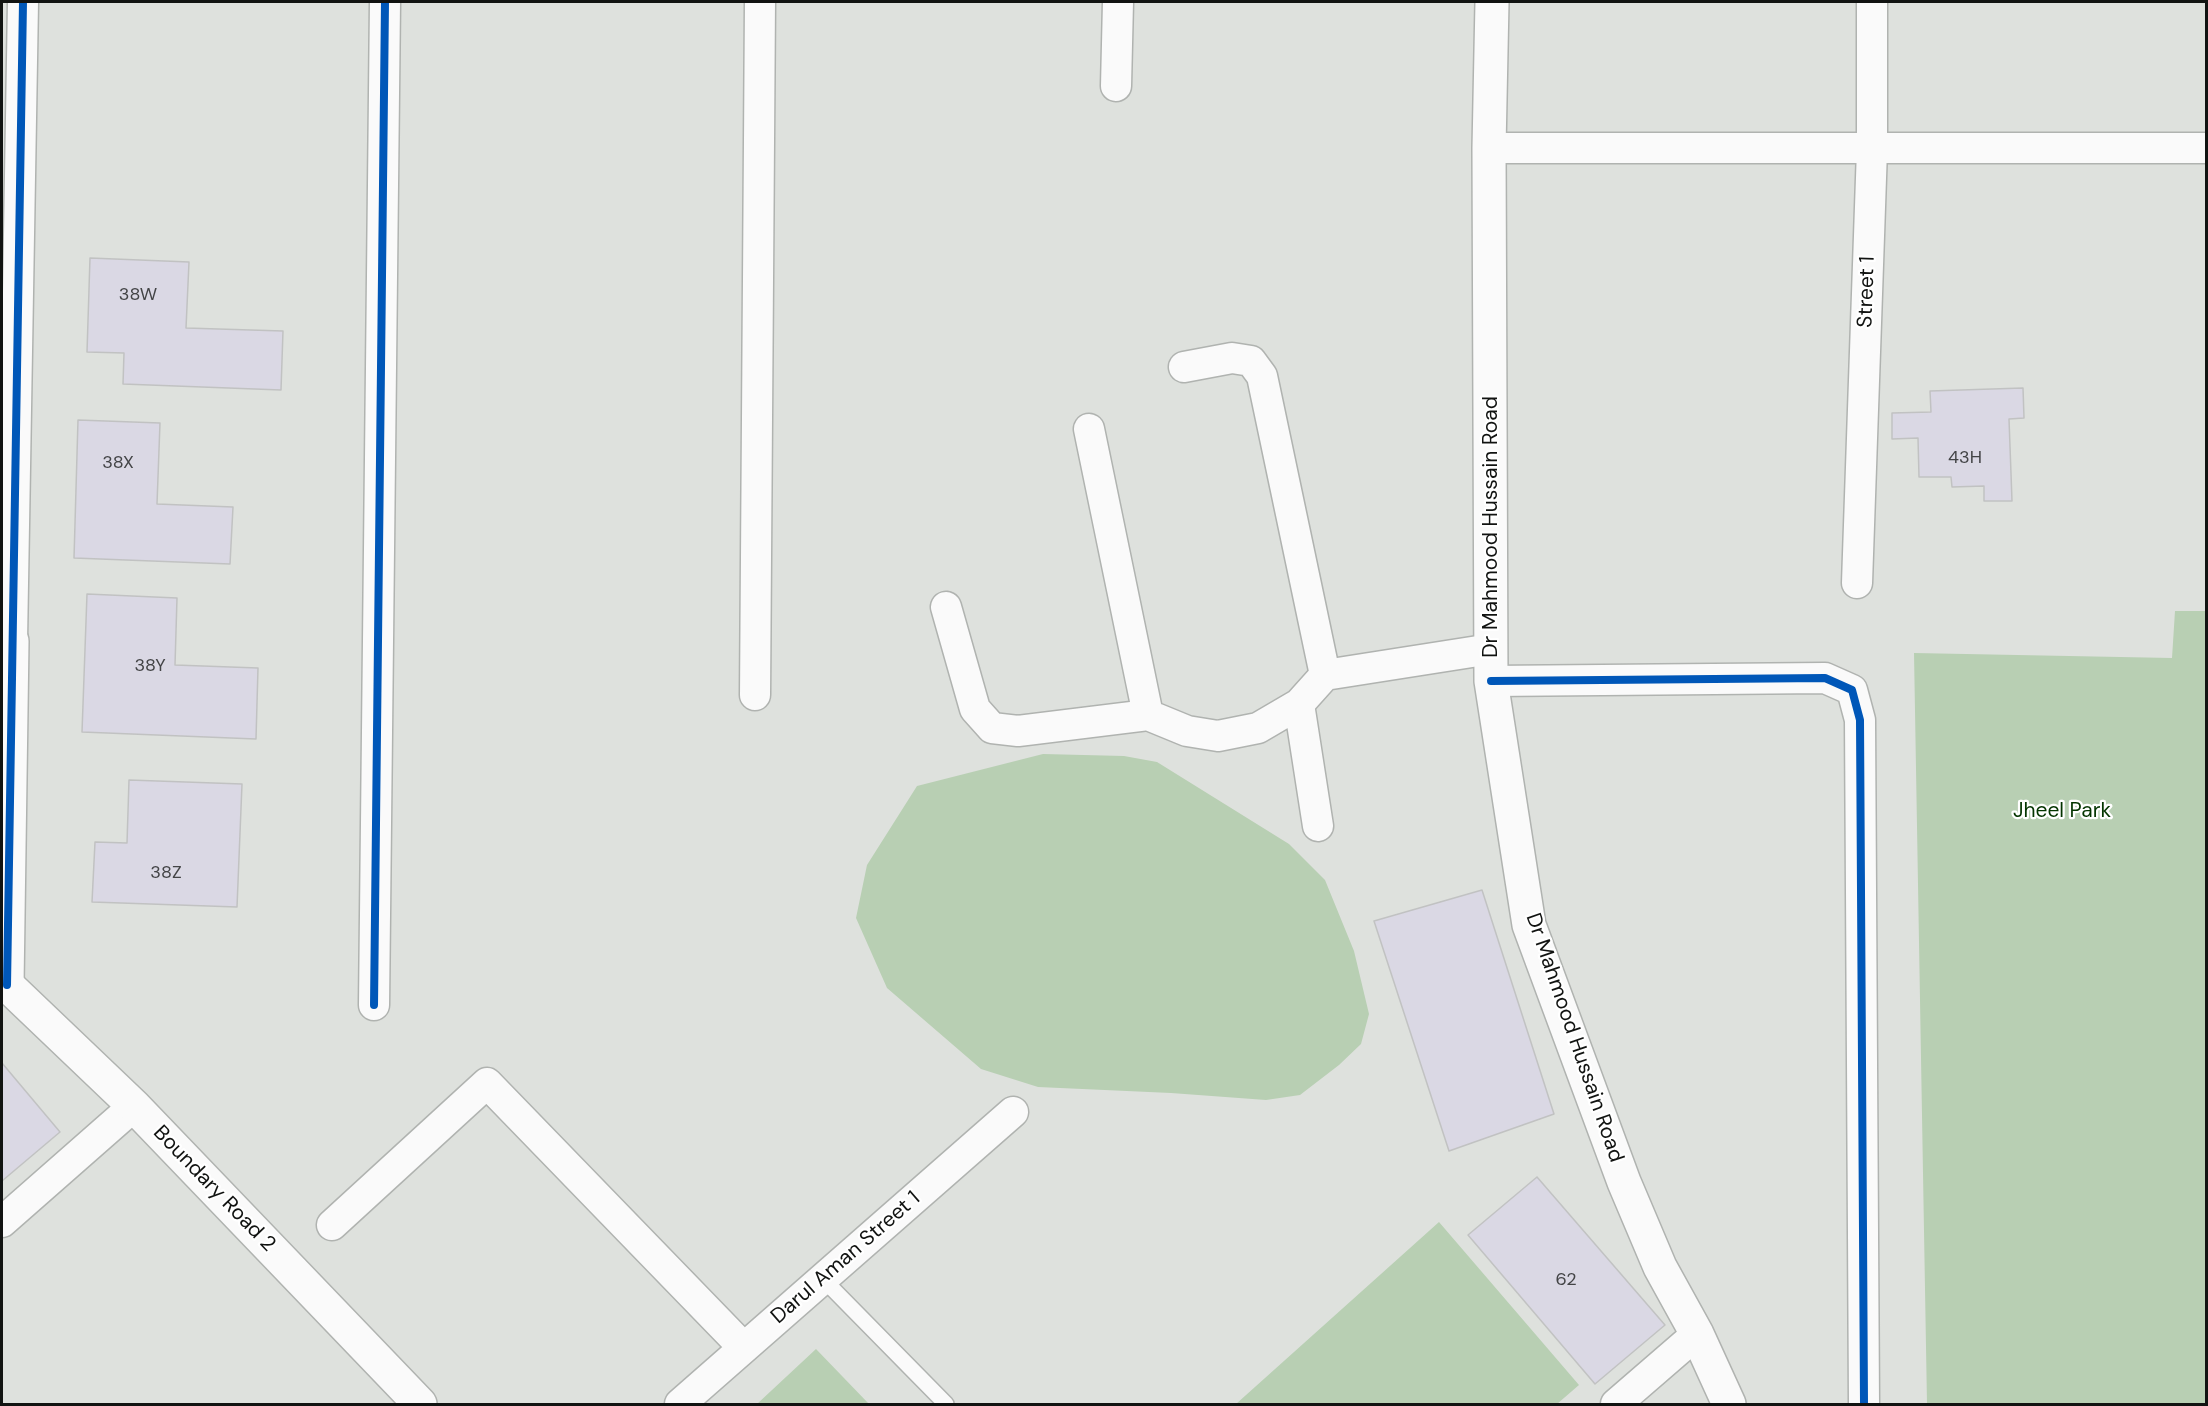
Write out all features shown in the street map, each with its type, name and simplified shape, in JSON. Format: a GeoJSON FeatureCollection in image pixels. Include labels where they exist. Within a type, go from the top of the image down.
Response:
{"type":"FeatureCollection","features":[{"type":"Feature","properties":{"kind":"main road","name":"Dr Mahmood Hussain Road"},"geometry":{"type":"LineString","coordinates":[[1492,2],[1489,148],[1491,681],[1529,925],[1624,1182],[1660,1267],[1697,1334],[1729,1404]]}},
{"type":"Feature","properties":{"kind":"main road"},"geometry":{"type":"LineString","coordinates":[[4,982],[7,641]]}},
{"type":"Feature","properties":{"kind":"main road","name":"Boundary Road 2"},"geometry":{"type":"LineString","coordinates":[[4,982],[134,1106],[420,1404]]}},
{"type":"Feature","properties":{"kind":"street"},"geometry":{"type":"LineString","coordinates":[[7,641],[23,2]]}},
{"type":"Feature","properties":{"kind":"street"},"geometry":{"type":"LineString","coordinates":[[374,1005],[385,2]]}},
{"type":"Feature","properties":{"kind":"street"},"geometry":{"type":"LineString","coordinates":[[755,695],[760,2]]}},
{"type":"Feature","properties":{"kind":"street"},"geometry":{"type":"LineString","coordinates":[[1116,87],[1118,2]]}},
{"type":"Feature","properties":{"kind":"street","name":"Street 1"},"geometry":{"type":"LineString","coordinates":[[1857,583],[1872,149],[1872,2]]}},
{"type":"Feature","properties":{"kind":"street"},"geometry":{"type":"LineString","coordinates":[[1489,148],[2206,148]]}},
{"type":"Feature","properties":{"kind":"street"},"geometry":{"type":"LineString","coordinates":[[1184,367],[1232,358],[1251,362],[1262,376],[1325,675]]}},
{"type":"Feature","properties":{"kind":"street"},"geometry":{"type":"LineString","coordinates":[[1089,429],[1148,715]]}},
{"type":"Feature","properties":{"kind":"street"},"geometry":{"type":"LineString","coordinates":[[946,607],[975,709],[992,728],[1018,730],[1148,715],[1186,731],[1218,736],[1258,728],[1299,704],[1325,675],[1491,649]]}},
{"type":"Feature","properties":{"kind":"street"},"geometry":{"type":"LineString","coordinates":[[1491,681],[1825,678],[1852,690],[1860,720],[1864,1404]]}},
{"type":"Feature","properties":{"kind":"street"},"geometry":{"type":"LineString","coordinates":[[1299,704],[1318,825]]}},
{"type":"Feature","properties":{"kind":"street"},"geometry":{"type":"LineString","coordinates":[[332,1225],[487,1083],[744,1348]]}},
{"type":"Feature","properties":{"kind":"street"},"geometry":{"type":"LineString","coordinates":[[2,1222],[134,1106]]}},
{"type":"Feature","properties":{"kind":"street","name":"Darul Aman Street 1"},"geometry":{"type":"LineString","coordinates":[[680,1404],[1013,1112]]}},
{"type":"Feature","properties":{"kind":"street"},"geometry":{"type":"LineString","coordinates":[[1616,1404],[1697,1334]]}},
{"type":"Feature","properties":{"kind":"lane"},"geometry":{"type":"LineString","coordinates":[[823,1279],[946,1404]]}},
{"type":"Feature","properties":{"kind":"green space","name":"Jheel Park"},"geometry":{"type":"Polygon","coordinates":[[[2175,611],[2206,611],[2206,1404],[1927,1404],[1914,653],[2172,658],[2175,611]]]}},
{"type":"Feature","properties":{"kind":"green space"},"geometry":{"type":"Polygon","coordinates":[[[1043,754],[1124,756],[1157,762],[1289,844],[1325,880],[1354,951],[1369,1014],[1361,1044],[1339,1065],[1300,1095],[1266,1100],[1038,1087],[981,1069],[887,988],[856,918],[867,865],[917,786],[1043,754]]]}},
{"type":"Feature","properties":{"kind":"green space"},"geometry":{"type":"Polygon","coordinates":[[[1439,1222],[1579,1385],[1557,1404],[1236,1404],[1439,1222]]]}},
{"type":"Feature","properties":{"kind":"green space"},"geometry":{"type":"Polygon","coordinates":[[[816,1349],[869,1404],[757,1404],[816,1349]]]}},
{"type":"Feature","properties":{"kind":"building"},"geometry":{"type":"Polygon","coordinates":[[[90,258],[189,262],[186,328],[283,331],[281,390],[123,384],[124,353],[87,352],[90,258]]]}},
{"type":"Feature","properties":{"kind":"building"},"geometry":{"type":"Polygon","coordinates":[[[2023,388],[2024,418],[2009,419],[2012,501],[1984,501],[1984,486],[1952,487],[1951,477],[1919,477],[1918,438],[1892,439],[1892,413],[1931,412],[1930,391],[2023,388]]]}},
{"type":"Feature","properties":{"kind":"building"},"geometry":{"type":"Polygon","coordinates":[[[78,420],[160,423],[157,504],[233,507],[230,564],[74,558],[78,420]]]}},
{"type":"Feature","properties":{"kind":"building"},"geometry":{"type":"Polygon","coordinates":[[[87,594],[177,598],[175,665],[258,668],[256,739],[82,732],[87,594]]]}},
{"type":"Feature","properties":{"kind":"building"},"geometry":{"type":"Polygon","coordinates":[[[129,780],[242,784],[237,907],[92,902],[95,842],[127,843],[129,780]]]}},
{"type":"Feature","properties":{"kind":"building"},"geometry":{"type":"Polygon","coordinates":[[[1482,890],[1554,1114],[1449,1151],[1374,921],[1482,890]]]}},
{"type":"Feature","properties":{"kind":"building"},"geometry":{"type":"Polygon","coordinates":[[[2,1063],[60,1132],[2,1181],[2,1063]]]}},
{"type":"Feature","properties":{"kind":"building"},"geometry":{"type":"Polygon","coordinates":[[[1537,1177],[1665,1325],[1595,1384],[1468,1235],[1537,1177]]]}},
{"type":"Feature","properties":{"kind":"cycle path"},"geometry":{"type":"LineString","coordinates":[[7,985],[23,2]]}},
{"type":"Feature","properties":{"kind":"cycle path"},"geometry":{"type":"LineString","coordinates":[[374,1005],[385,2]]}},
{"type":"Feature","properties":{"kind":"cycle path"},"geometry":{"type":"LineString","coordinates":[[1491,681],[1825,678],[1852,690],[1860,720],[1864,1404]]}}]}
